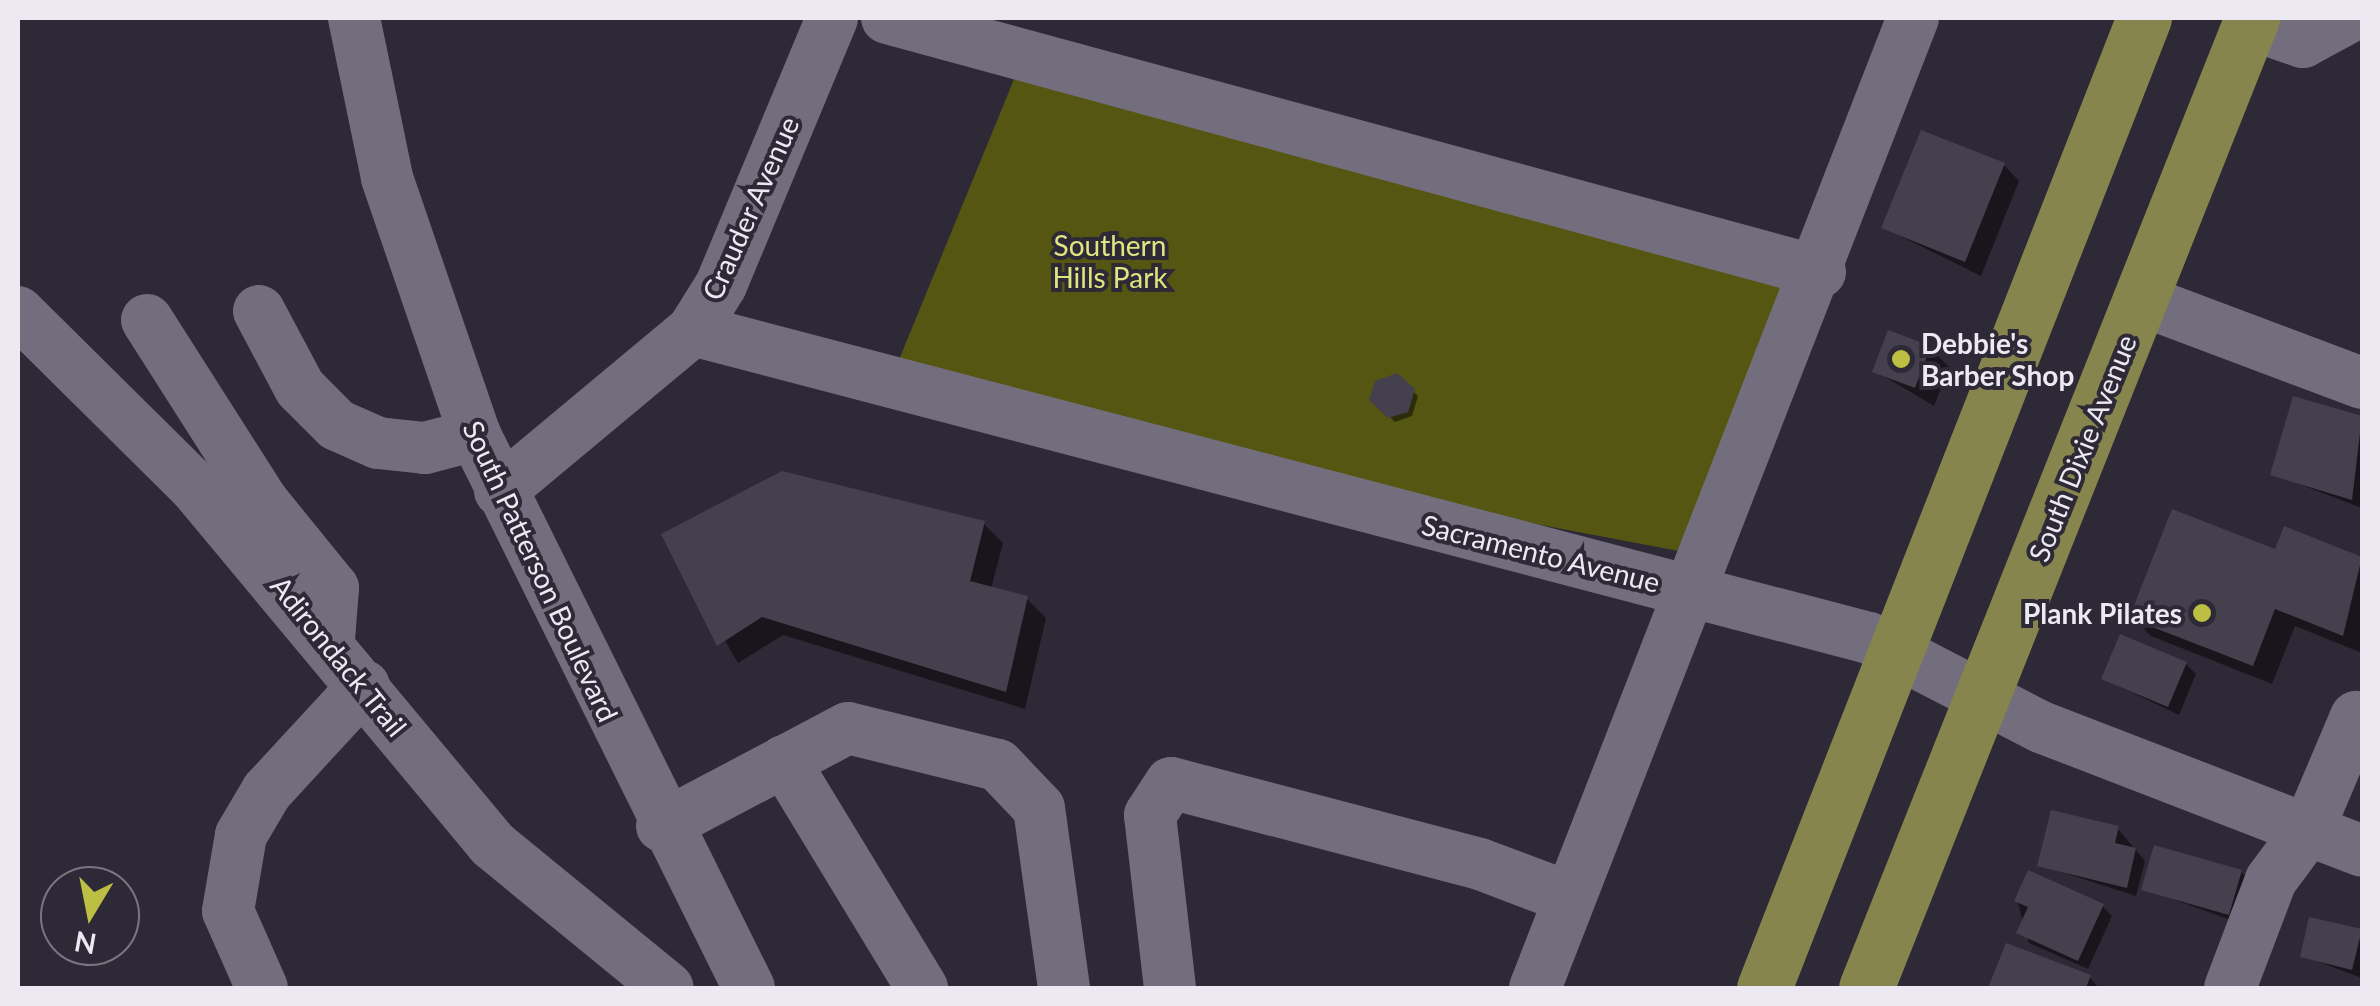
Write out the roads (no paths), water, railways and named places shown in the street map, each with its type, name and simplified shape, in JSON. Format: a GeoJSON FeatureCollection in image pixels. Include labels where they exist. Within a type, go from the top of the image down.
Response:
{"type":"FeatureCollection","features":[{"type":"Feature","properties":{"kind":"main road"},"geometry":{"type":"LineString","coordinates":[[1764,988],[2144,18]]}},
{"type":"Feature","properties":{"kind":"main road","name":"South Dixie Avenue"},"geometry":{"type":"LineString","coordinates":[[1866,988],[2251,20]]}},
{"type":"Feature","properties":{"kind":"street","name":"South Patterson Boulevard"},"geometry":{"type":"LineString","coordinates":[[354,18],[386,178],[475,435],[662,826],[750,988]]}},
{"type":"Feature","properties":{"kind":"street","name":"Crauder Avenue"},"geometry":{"type":"LineString","coordinates":[[500,491],[694,330],[721,285],[832,18]]}},
{"type":"Feature","properties":{"kind":"street"},"geometry":{"type":"LineString","coordinates":[[887,18],[1820,272]]}},
{"type":"Feature","properties":{"kind":"street"},"geometry":{"type":"LineString","coordinates":[[1535,988],[1688,590],[1820,272],[1914,18]]}},
{"type":"Feature","properties":{"kind":"street"},"geometry":{"type":"LineString","coordinates":[[2251,20],[2302,42],[2351,26]]}},
{"type":"Feature","properties":{"kind":"street"},"geometry":{"type":"LineString","coordinates":[[2140,300],[2362,384]]}},
{"type":"Feature","properties":{"kind":"street"},"geometry":{"type":"LineString","coordinates":[[259,311],[300,388],[337,425],[378,444],[426,448],[475,435]]}},
{"type":"Feature","properties":{"kind":"street","name":"Adirondack Trail"},"geometry":{"type":"LineString","coordinates":[[18,312],[194,486],[329,639],[492,844],[668,988]]}},
{"type":"Feature","properties":{"kind":"street"},"geometry":{"type":"LineString","coordinates":[[147,320],[263,502],[333,588],[329,639]]}},
{"type":"Feature","properties":{"kind":"street","name":"Sacramento Avenue"},"geometry":{"type":"LineString","coordinates":[[694,330],[1688,590],[1898,654],[1984,697],[2362,851]]}},
{"type":"Feature","properties":{"kind":"street"},"geometry":{"type":"LineString","coordinates":[[262,988],[228,910],[241,835],[267,791],[364,686]]}},
{"type":"Feature","properties":{"kind":"street"},"geometry":{"type":"LineString","coordinates":[[2230,988],[2271,880],[2308,830],[2356,716]]}},
{"type":"Feature","properties":{"kind":"street"},"geometry":{"type":"LineString","coordinates":[[662,826],[784,762],[818,738],[872,726],[998,765],[1029,789],[1064,988]]}},
{"type":"Feature","properties":{"kind":"street"},"geometry":{"type":"LineString","coordinates":[[784,762],[922,988]]}},
{"type":"Feature","properties":{"kind":"street"},"geometry":{"type":"LineString","coordinates":[[1170,988],[1150,815],[1171,783],[1480,864],[1570,898]]}},
{"type":"Feature","properties":{"kind":"place","name":"Debbie's Barber Shop"},"geometry":{"type":"Point","coordinates":[1901,359]}},
{"type":"Feature","properties":{"kind":"place","name":"Plank Pilates"},"geometry":{"type":"Point","coordinates":[2202,613]}},
{"type":"Feature","properties":{"kind":"park label","name":"Southern Hills Park"},"geometry":{"type":"Point","coordinates":[1110,261]}}]}
